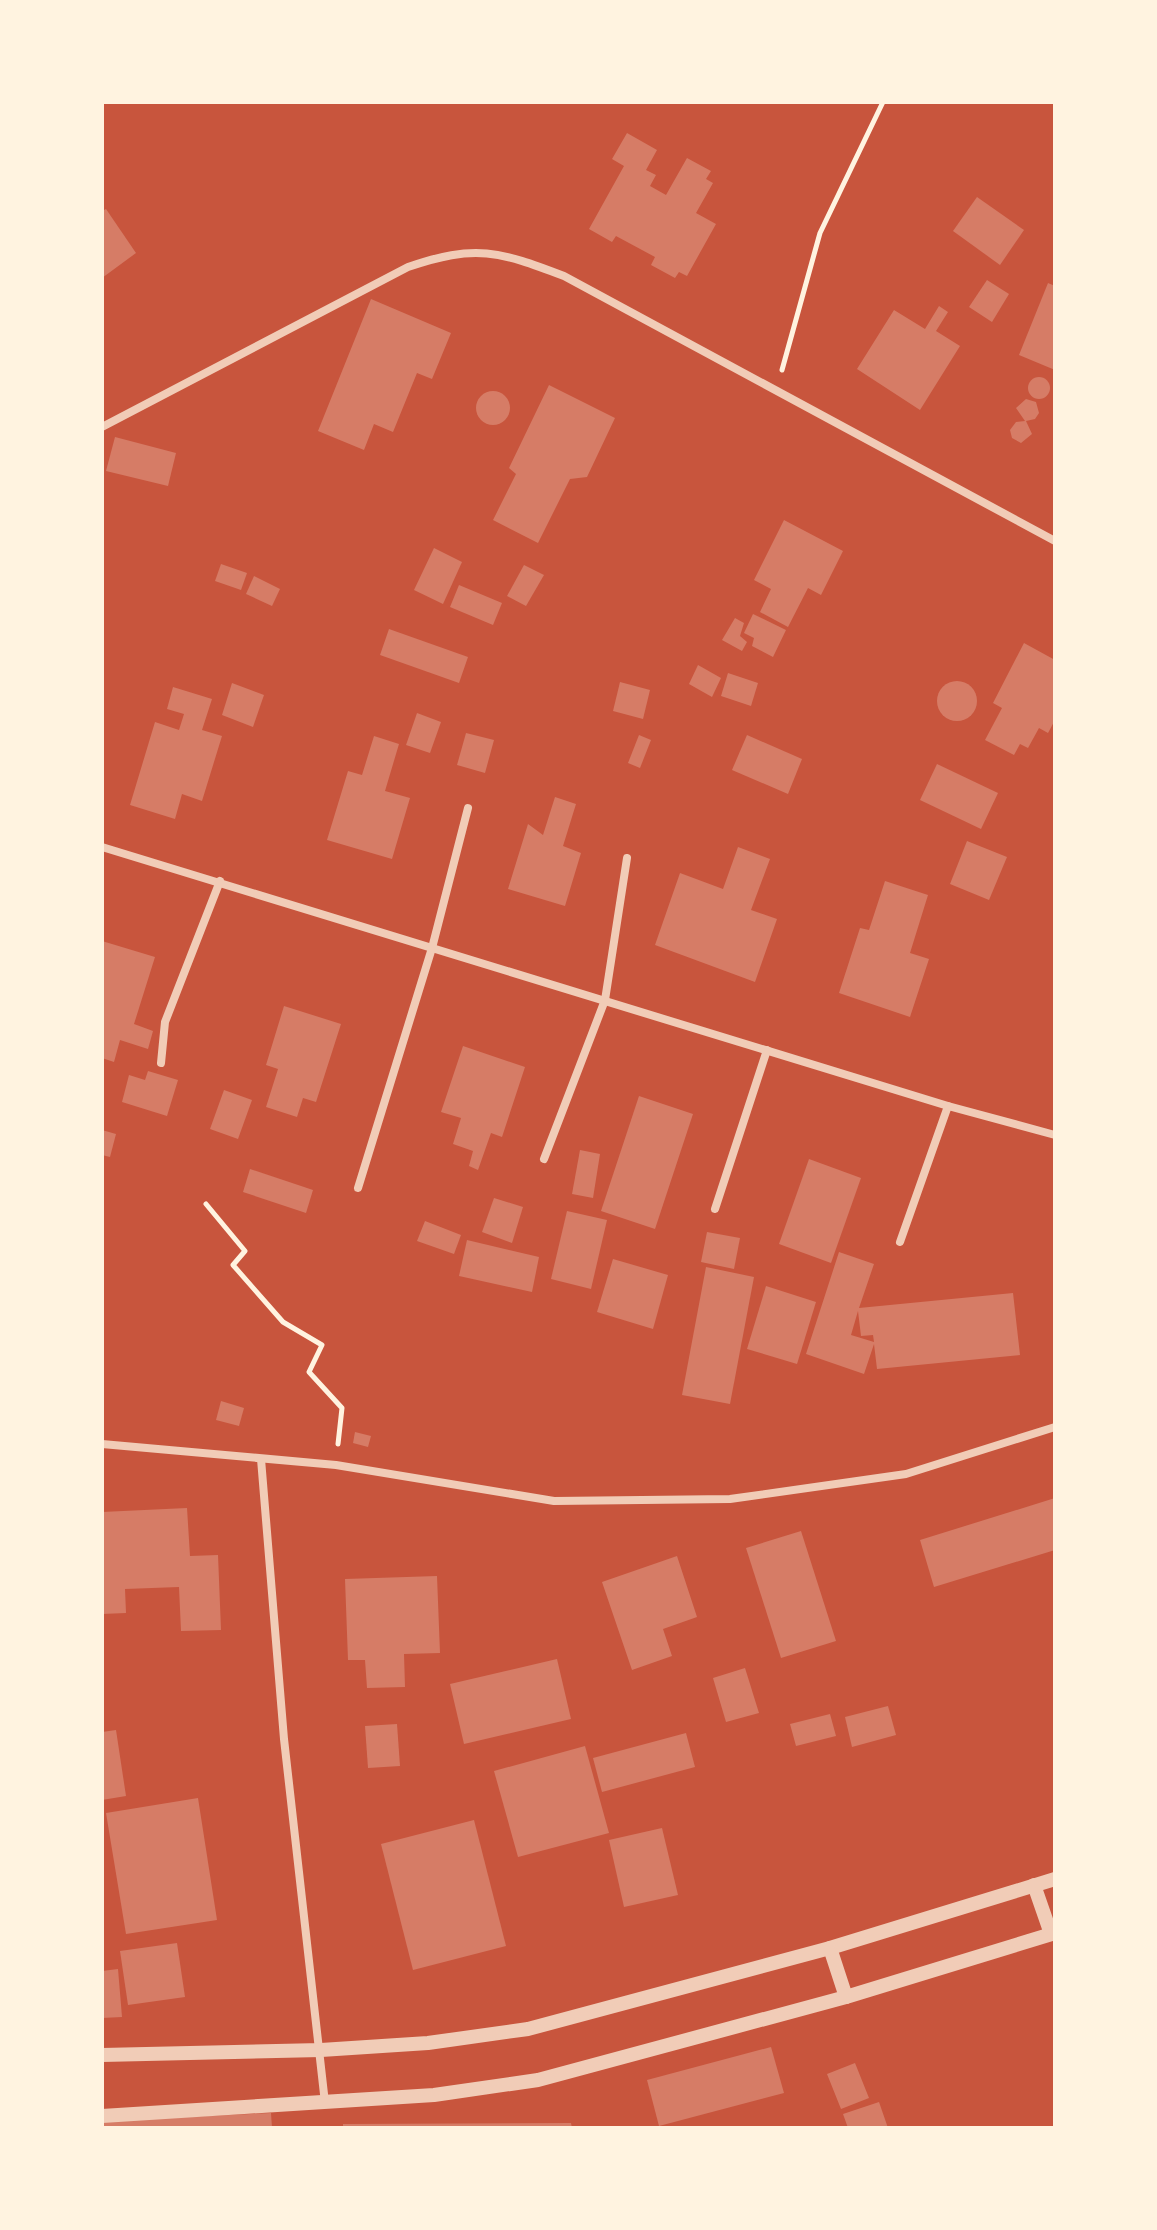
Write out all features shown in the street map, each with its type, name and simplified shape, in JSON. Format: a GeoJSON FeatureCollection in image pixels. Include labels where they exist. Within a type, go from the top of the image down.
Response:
{"type":"FeatureCollection","features":[{"type":"Feature","properties":{"kind":"street"},"geometry":{"type":"LineString","coordinates":[[102,427],[408,267],[447,254],[476,250],[522,260],[564,276],[1055,541]]}},
{"type":"Feature","properties":{"kind":"street"},"geometry":{"type":"LineString","coordinates":[[358,1188],[432,948],[468,808]]}},
{"type":"Feature","properties":{"kind":"street"},"geometry":{"type":"LineString","coordinates":[[102,847],[948,1106],[1055,1135]]}},
{"type":"Feature","properties":{"kind":"street"},"geometry":{"type":"LineString","coordinates":[[544,1159],[605,1000],[627,858]]}},
{"type":"Feature","properties":{"kind":"street"},"geometry":{"type":"LineString","coordinates":[[161,1063],[165,1022],[220,881]]}},
{"type":"Feature","properties":{"kind":"street"},"geometry":{"type":"LineString","coordinates":[[715,1209],[767,1050]]}},
{"type":"Feature","properties":{"kind":"street"},"geometry":{"type":"LineString","coordinates":[[900,1242],[948,1106]]}},
{"type":"Feature","properties":{"kind":"street"},"geometry":{"type":"LineString","coordinates":[[102,1444],[336,1465],[554,1501],[730,1499],[906,1474],[1055,1427]]}},
{"type":"Feature","properties":{"kind":"street"},"geometry":{"type":"LineString","coordinates":[[261,1459],[284,1739],[325,2103]]}},
{"type":"Feature","properties":{"kind":"street"},"geometry":{"type":"LineString","coordinates":[[102,2055],[321,2050],[428,2043],[528,2029],[830,1948],[1055,1879]]}},
{"type":"Feature","properties":{"kind":"street"},"geometry":{"type":"LineString","coordinates":[[102,2116],[434,2095],[538,2080],[846,1997],[1053,1933],[1034,1885]]}},
{"type":"Feature","properties":{"kind":"street"},"geometry":{"type":"LineString","coordinates":[[830,1948],[846,1997]]}},
{"type":"Feature","properties":{"kind":"path"},"geometry":{"type":"LineString","coordinates":[[776,391],[820,233],[881,103]]}},
{"type":"Feature","properties":{"kind":"path"},"geometry":{"type":"LineString","coordinates":[[206,1204],[245,1251],[233,1265],[283,1322],[322,1345],[309,1372],[342,1408],[336,1465]]}},
{"type":"Feature","properties":{"kind":"building"},"geometry":{"type":"Polygon","coordinates":[[[627,133],[657,150],[646,170],[656,175],[650,186],[666,195],[687,158],[711,171],[706,179],[713,183],[696,213],[716,224],[687,276],[679,272],[675,278],[651,265],[655,257],[616,236],[612,242],[589,229],[624,166],[612,159],[627,133]]]}},
{"type":"Feature","properties":{"kind":"building"},"geometry":{"type":"Polygon","coordinates":[[[977,197],[1024,230],[1000,265],[953,231],[977,197]]]}},
{"type":"Feature","properties":{"kind":"building"},"geometry":{"type":"Polygon","coordinates":[[[106,209],[136,253],[102,278],[102,211],[106,209]]]}},
{"type":"Feature","properties":{"kind":"building"},"geometry":{"type":"Polygon","coordinates":[[[987,280],[1009,294],[992,322],[969,307],[987,280]]]}},
{"type":"Feature","properties":{"kind":"building"},"geometry":{"type":"Polygon","coordinates":[[[1048,283],[1055,286],[1055,370],[1019,355],[1048,283]]]}},
{"type":"Feature","properties":{"kind":"building"},"geometry":{"type":"Polygon","coordinates":[[[371,299],[451,333],[432,379],[417,373],[393,432],[374,424],[364,450],[318,431],[371,299]]]}},
{"type":"Feature","properties":{"kind":"building"},"geometry":{"type":"Polygon","coordinates":[[[939,306],[948,312],[936,331],[960,346],[920,410],[857,369],[894,310],[925,329],[939,306]]]}},
{"type":"Feature","properties":{"kind":"building"},"geometry":{"type":"Polygon","coordinates":[[[1039,377],[1047,380],[1050,388],[1047,396],[1039,399],[1031,396],[1028,388],[1031,380],[1039,377]]]}},
{"type":"Feature","properties":{"kind":"building"},"geometry":{"type":"Polygon","coordinates":[[[549,385],[615,418],[587,477],[570,479],[538,543],[493,520],[516,474],[509,468],[549,385]]]}},
{"type":"Feature","properties":{"kind":"building"},"geometry":{"type":"Polygon","coordinates":[[[493,391],[505,396],[510,408],[505,420],[493,425],[481,420],[476,408],[481,396],[493,391]]]}},
{"type":"Feature","properties":{"kind":"building"},"geometry":{"type":"Polygon","coordinates":[[[1026,399],[1036,402],[1039,413],[1035,419],[1026,421],[1032,434],[1021,443],[1012,438],[1010,430],[1016,422],[1025,421],[1016,408],[1026,399]]]}},
{"type":"Feature","properties":{"kind":"building"},"geometry":{"type":"Polygon","coordinates":[[[115,437],[176,453],[168,486],[106,471],[115,437]]]}},
{"type":"Feature","properties":{"kind":"building"},"geometry":{"type":"Polygon","coordinates":[[[784,520],[843,551],[821,595],[808,588],[788,627],[760,612],[771,589],[754,580],[784,520]]]}},
{"type":"Feature","properties":{"kind":"building"},"geometry":{"type":"Polygon","coordinates":[[[434,548],[462,562],[443,604],[414,590],[434,548]]]}},
{"type":"Feature","properties":{"kind":"building"},"geometry":{"type":"Polygon","coordinates":[[[221,564],[247,573],[241,590],[215,581],[221,564]]]}},
{"type":"Feature","properties":{"kind":"building"},"geometry":{"type":"Polygon","coordinates":[[[524,565],[544,575],[526,606],[507,596],[524,565]]]}},
{"type":"Feature","properties":{"kind":"building"},"geometry":{"type":"Polygon","coordinates":[[[254,576],[280,589],[272,606],[246,594],[254,576]]]}},
{"type":"Feature","properties":{"kind":"building"},"geometry":{"type":"Polygon","coordinates":[[[459,585],[502,603],[493,625],[450,607],[459,585]]]}},
{"type":"Feature","properties":{"kind":"building"},"geometry":{"type":"Polygon","coordinates":[[[753,614],[786,630],[773,657],[752,646],[754,638],[744,633],[753,614]]]}},
{"type":"Feature","properties":{"kind":"building"},"geometry":{"type":"Polygon","coordinates":[[[735,618],[744,623],[740,636],[747,642],[742,651],[722,640],[735,618]]]}},
{"type":"Feature","properties":{"kind":"building"},"geometry":{"type":"Polygon","coordinates":[[[389,629],[468,657],[459,683],[380,655],[389,629]]]}},
{"type":"Feature","properties":{"kind":"building"},"geometry":{"type":"Polygon","coordinates":[[[1024,643],[1055,660],[1055,720],[1048,733],[1039,728],[1028,748],[1020,744],[1014,755],[985,740],[1002,708],[993,703],[1024,643]]]}},
{"type":"Feature","properties":{"kind":"building"},"geometry":{"type":"Polygon","coordinates":[[[698,665],[721,678],[712,697],[689,684],[698,665]]]}},
{"type":"Feature","properties":{"kind":"building"},"geometry":{"type":"Polygon","coordinates":[[[728,673],[758,683],[751,706],[721,696],[728,673]]]}},
{"type":"Feature","properties":{"kind":"building"},"geometry":{"type":"Polygon","coordinates":[[[957,681],[971,687],[977,701],[971,715],[957,721],[943,715],[937,701],[943,687],[957,681]]]}},
{"type":"Feature","properties":{"kind":"building"},"geometry":{"type":"Polygon","coordinates":[[[620,682],[650,690],[643,719],[613,711],[620,682]]]}},
{"type":"Feature","properties":{"kind":"building"},"geometry":{"type":"Polygon","coordinates":[[[232,683],[264,695],[253,727],[222,715],[232,683]]]}},
{"type":"Feature","properties":{"kind":"building"},"geometry":{"type":"Polygon","coordinates":[[[173,687],[212,699],[202,730],[222,736],[202,801],[182,794],[175,819],[130,805],[155,722],[179,730],[184,714],[167,709],[173,687]]]}},
{"type":"Feature","properties":{"kind":"building"},"geometry":{"type":"Polygon","coordinates":[[[417,713],[441,722],[430,753],[406,745],[417,713]]]}},
{"type":"Feature","properties":{"kind":"building"},"geometry":{"type":"Polygon","coordinates":[[[466,733],[494,740],[485,773],[457,765],[466,733]]]}},
{"type":"Feature","properties":{"kind":"building"},"geometry":{"type":"Polygon","coordinates":[[[639,735],[651,740],[640,768],[628,763],[639,735]]]}},
{"type":"Feature","properties":{"kind":"building"},"geometry":{"type":"Polygon","coordinates":[[[747,735],[802,759],[788,794],[732,770],[747,735]]]}},
{"type":"Feature","properties":{"kind":"building"},"geometry":{"type":"Polygon","coordinates":[[[374,736],[399,744],[385,791],[410,798],[392,859],[327,840],[348,771],[362,775],[374,736]]]}},
{"type":"Feature","properties":{"kind":"building"},"geometry":{"type":"Polygon","coordinates":[[[937,764],[998,793],[981,829],[920,800],[937,764]]]}},
{"type":"Feature","properties":{"kind":"building"},"geometry":{"type":"Polygon","coordinates":[[[555,797],[576,804],[563,846],[581,853],[565,906],[508,889],[528,824],[543,835],[555,797]]]}},
{"type":"Feature","properties":{"kind":"building"},"geometry":{"type":"Polygon","coordinates":[[[967,841],[1007,857],[989,900],[950,884],[967,841]]]}},
{"type":"Feature","properties":{"kind":"building"},"geometry":{"type":"Polygon","coordinates":[[[738,847],[770,859],[751,910],[777,919],[755,982],[655,945],[680,873],[723,889],[738,847]]]}},
{"type":"Feature","properties":{"kind":"building"},"geometry":{"type":"Polygon","coordinates":[[[885,881],[928,895],[910,953],[929,959],[910,1017],[839,993],[860,928],[869,930],[885,881]]]}},
{"type":"Feature","properties":{"kind":"building"},"geometry":{"type":"Polygon","coordinates":[[[102,941],[155,957],[134,1024],[153,1031],[148,1049],[120,1040],[114,1062],[102,1058],[102,941]]]}},
{"type":"Feature","properties":{"kind":"building"},"geometry":{"type":"Polygon","coordinates":[[[284,1006],[341,1024],[316,1102],[303,1098],[297,1117],[266,1107],[278,1069],[266,1065],[284,1006]]]}},
{"type":"Feature","properties":{"kind":"building"},"geometry":{"type":"Polygon","coordinates":[[[463,1046],[525,1067],[502,1137],[491,1133],[478,1170],[469,1166],[473,1151],[453,1144],[461,1118],[441,1112],[463,1046]]]}},
{"type":"Feature","properties":{"kind":"building"},"geometry":{"type":"Polygon","coordinates":[[[148,1071],[178,1080],[167,1116],[122,1102],[129,1075],[145,1080],[148,1071]]]}},
{"type":"Feature","properties":{"kind":"building"},"geometry":{"type":"Polygon","coordinates":[[[224,1090],[252,1100],[238,1139],[210,1129],[224,1090]]]}},
{"type":"Feature","properties":{"kind":"building"},"geometry":{"type":"Polygon","coordinates":[[[639,1096],[693,1114],[655,1229],[601,1211],[639,1096]]]}},
{"type":"Feature","properties":{"kind":"building"},"geometry":{"type":"Polygon","coordinates":[[[102,1130],[116,1134],[110,1157],[102,1155],[102,1130]]]}},
{"type":"Feature","properties":{"kind":"building"},"geometry":{"type":"Polygon","coordinates":[[[580,1150],[600,1154],[593,1198],[572,1194],[580,1150]]]}},
{"type":"Feature","properties":{"kind":"building"},"geometry":{"type":"Polygon","coordinates":[[[809,1159],[861,1178],[831,1263],[779,1244],[809,1159]]]}},
{"type":"Feature","properties":{"kind":"building"},"geometry":{"type":"Polygon","coordinates":[[[250,1169],[313,1190],[306,1213],[243,1192],[250,1169]]]}},
{"type":"Feature","properties":{"kind":"building"},"geometry":{"type":"Polygon","coordinates":[[[494,1198],[523,1207],[512,1243],[482,1232],[494,1198]]]}},
{"type":"Feature","properties":{"kind":"building"},"geometry":{"type":"Polygon","coordinates":[[[567,1211],[607,1220],[591,1289],[551,1279],[567,1211]]]}},
{"type":"Feature","properties":{"kind":"building"},"geometry":{"type":"Polygon","coordinates":[[[425,1221],[461,1235],[454,1254],[417,1241],[425,1221]]]}},
{"type":"Feature","properties":{"kind":"building"},"geometry":{"type":"Polygon","coordinates":[[[707,1232],[740,1238],[734,1269],[701,1262],[707,1232]]]}},
{"type":"Feature","properties":{"kind":"building"},"geometry":{"type":"Polygon","coordinates":[[[467,1240],[539,1257],[532,1292],[459,1276],[467,1240]]]}},
{"type":"Feature","properties":{"kind":"building"},"geometry":{"type":"Polygon","coordinates":[[[839,1252],[874,1264],[859,1308],[1013,1293],[1020,1355],[877,1369],[874,1344],[864,1374],[806,1354],[839,1252]],[[858,1311],[851,1335],[874,1342],[873,1335],[861,1336],[858,1311]]]}},
{"type":"Feature","properties":{"kind":"building"},"geometry":{"type":"Polygon","coordinates":[[[613,1259],[668,1275],[653,1329],[597,1312],[613,1259]]]}},
{"type":"Feature","properties":{"kind":"building"},"geometry":{"type":"Polygon","coordinates":[[[706,1267],[754,1277],[730,1404],[682,1395],[706,1267]]]}},
{"type":"Feature","properties":{"kind":"building"},"geometry":{"type":"Polygon","coordinates":[[[766,1286],[816,1302],[797,1364],[747,1349],[766,1286]]]}},
{"type":"Feature","properties":{"kind":"building"},"geometry":{"type":"Polygon","coordinates":[[[221,1401],[244,1408],[239,1426],[216,1420],[221,1401]]]}},
{"type":"Feature","properties":{"kind":"building"},"geometry":{"type":"Polygon","coordinates":[[[355,1432],[371,1436],[368,1447],[353,1443],[355,1432]]]}},
{"type":"Feature","properties":{"kind":"building"},"geometry":{"type":"Polygon","coordinates":[[[1055,1498],[1055,1550],[934,1587],[920,1540],[1055,1498]]]}},
{"type":"Feature","properties":{"kind":"building"},"geometry":{"type":"Polygon","coordinates":[[[187,1508],[190,1556],[218,1555],[221,1630],[181,1631],[179,1587],[125,1589],[126,1613],[102,1614],[102,1512],[187,1508]]]}},
{"type":"Feature","properties":{"kind":"building"},"geometry":{"type":"Polygon","coordinates":[[[801,1531],[836,1641],[781,1658],[746,1548],[801,1531]]]}},
{"type":"Feature","properties":{"kind":"building"},"geometry":{"type":"Polygon","coordinates":[[[677,1556],[697,1617],[663,1629],[672,1656],[632,1670],[602,1582],[677,1556]]]}},
{"type":"Feature","properties":{"kind":"building"},"geometry":{"type":"Polygon","coordinates":[[[437,1576],[440,1653],[404,1654],[405,1687],[367,1688],[365,1660],[348,1660],[345,1579],[437,1576]]]}},
{"type":"Feature","properties":{"kind":"building"},"geometry":{"type":"Polygon","coordinates":[[[557,1659],[571,1719],[464,1744],[450,1684],[557,1659]]]}},
{"type":"Feature","properties":{"kind":"building"},"geometry":{"type":"Polygon","coordinates":[[[745,1668],[759,1713],[726,1722],[713,1678],[745,1668]]]}},
{"type":"Feature","properties":{"kind":"building"},"geometry":{"type":"Polygon","coordinates":[[[888,1706],[896,1735],[852,1747],[845,1717],[888,1706]]]}},
{"type":"Feature","properties":{"kind":"building"},"geometry":{"type":"Polygon","coordinates":[[[830,1714],[836,1736],[796,1746],[790,1724],[830,1714]]]}},
{"type":"Feature","properties":{"kind":"building"},"geometry":{"type":"Polygon","coordinates":[[[397,1724],[400,1766],[368,1768],[365,1726],[397,1724]]]}},
{"type":"Feature","properties":{"kind":"building"},"geometry":{"type":"Polygon","coordinates":[[[116,1730],[126,1796],[102,1800],[102,1732],[116,1730]]]}},
{"type":"Feature","properties":{"kind":"building"},"geometry":{"type":"Polygon","coordinates":[[[686,1733],[695,1767],[602,1792],[593,1758],[686,1733]]]}},
{"type":"Feature","properties":{"kind":"building"},"geometry":{"type":"Polygon","coordinates":[[[585,1746],[609,1833],[518,1857],[494,1771],[585,1746]]]}},
{"type":"Feature","properties":{"kind":"building"},"geometry":{"type":"Polygon","coordinates":[[[198,1798],[217,1920],[126,1934],[106,1813],[198,1798]]]}},
{"type":"Feature","properties":{"kind":"building"},"geometry":{"type":"Polygon","coordinates":[[[474,1820],[506,1946],[413,1970],[381,1844],[474,1820]]]}},
{"type":"Feature","properties":{"kind":"building"},"geometry":{"type":"Polygon","coordinates":[[[662,1828],[678,1895],[624,1907],[609,1840],[662,1828]]]}},
{"type":"Feature","properties":{"kind":"building"},"geometry":{"type":"Polygon","coordinates":[[[177,1943],[185,1997],[128,2005],[120,1951],[177,1943]]]}},
{"type":"Feature","properties":{"kind":"building"},"geometry":{"type":"Polygon","coordinates":[[[118,1969],[122,2017],[102,2018],[102,1971],[118,1969]]]}},
{"type":"Feature","properties":{"kind":"building"},"geometry":{"type":"Polygon","coordinates":[[[771,2047],[784,2093],[659,2126],[647,2080],[771,2047]]]}},
{"type":"Feature","properties":{"kind":"building"},"geometry":{"type":"Polygon","coordinates":[[[855,2063],[869,2098],[841,2109],[827,2074],[855,2063]]]}},
{"type":"Feature","properties":{"kind":"building"},"geometry":{"type":"Polygon","coordinates":[[[879,2102],[888,2128],[848,2128],[843,2114],[879,2102]]]}},
{"type":"Feature","properties":{"kind":"building"},"geometry":{"type":"Polygon","coordinates":[[[271,2113],[272,2128],[102,2128],[102,2121],[271,2113]]]}},
{"type":"Feature","properties":{"kind":"building"},"geometry":{"type":"Polygon","coordinates":[[[571,2123],[572,2128],[343,2128],[343,2124],[571,2123]]]}}]}
